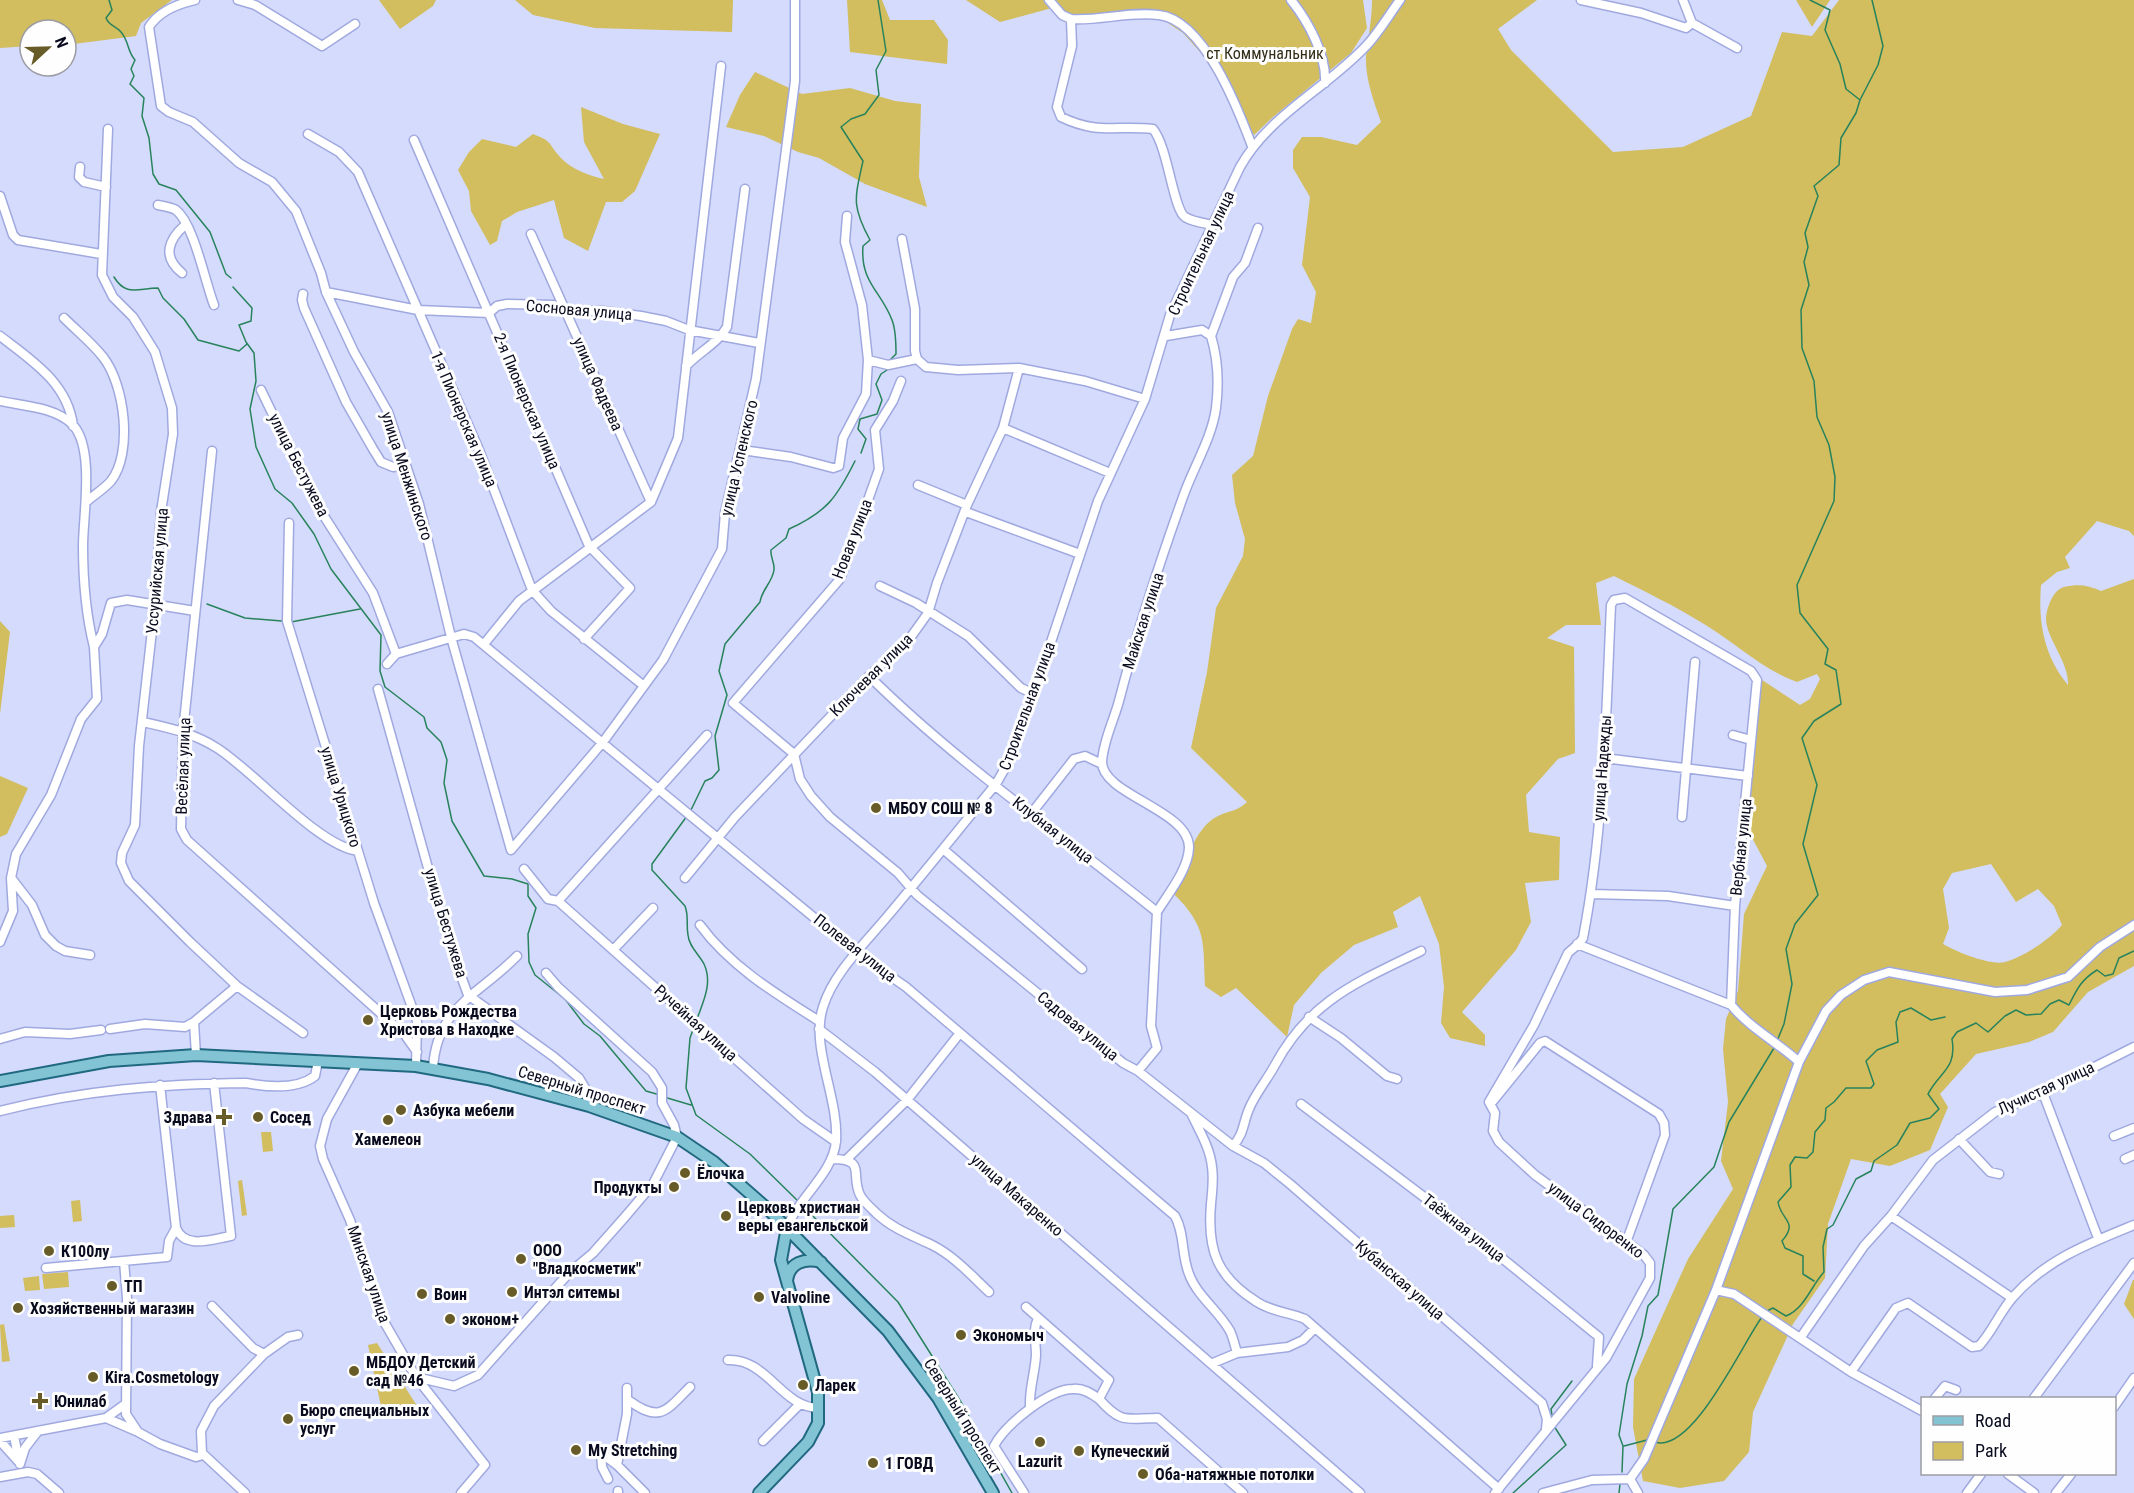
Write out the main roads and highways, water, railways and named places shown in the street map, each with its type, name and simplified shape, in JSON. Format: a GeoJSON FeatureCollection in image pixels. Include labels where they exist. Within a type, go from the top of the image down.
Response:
{"type":"FeatureCollection","features":[{"type":"Feature","properties":{"kind":"main road","name":"Северный проспект"},"geometry":{"type":"LineString","coordinates":[[0,1082],[109,1061],[196,1055],[416,1066],[489,1079],[589,1106],[677,1137],[714,1162],[787,1227],[888,1331],[918,1369],[993,1493]]}},
{"type":"Feature","properties":{"kind":"main road"},"geometry":{"type":"LineString","coordinates":[[759,1493],[815,1433],[819,1408],[814,1376],[781,1260],[781,1245],[787,1227]]}},
{"type":"Feature","properties":{"kind":"main road"},"geometry":{"type":"LineString","coordinates":[[786,1284],[788,1274],[798,1263],[805,1259],[822,1262]]}},
{"type":"Feature","properties":{"kind":"waterway"},"geometry":{"type":"LineString","coordinates":[[109,0],[112,10],[106,18],[124,35],[135,60],[131,69],[134,76],[130,84],[144,98],[142,116],[149,138],[153,174],[159,184],[176,190],[210,232],[226,274],[231,278]]}},
{"type":"Feature","properties":{"kind":"waterway"},"geometry":{"type":"LineString","coordinates":[[878,0],[886,51],[876,70],[879,95],[865,114],[851,119],[841,127],[863,161],[856,201],[860,218],[870,240],[863,246],[863,258],[868,278],[893,324],[896,354],[891,359]]}},
{"type":"Feature","properties":{"kind":"waterway"},"geometry":{"type":"LineString","coordinates":[[1810,0],[1830,10],[1825,30],[1840,64],[1846,89],[1860,100]]}},
{"type":"Feature","properties":{"kind":"waterway"},"geometry":{"type":"LineString","coordinates":[[1777,1041],[1784,1024],[1792,984],[1786,949],[1795,924],[1818,895],[1803,844],[1817,785],[1802,738],[1814,721],[1841,704],[1836,670],[1825,664],[1828,649],[1800,613],[1797,585],[1834,501],[1835,477],[1829,445],[1817,417],[1814,381],[1802,348],[1801,310],[1809,285],[1804,262],[1808,247],[1805,233],[1818,196],[1814,186],[1839,165],[1841,138],[1856,113],[1878,65],[1883,46],[1872,0]]}},
{"type":"Feature","properties":{"kind":"waterway"},"geometry":{"type":"LineString","coordinates":[[114,277],[128,289],[158,288],[163,298],[184,319],[198,340],[239,351],[247,344]]}},
{"type":"Feature","properties":{"kind":"waterway"},"geometry":{"type":"LineString","coordinates":[[233,287],[252,308],[251,321],[239,325],[246,342],[254,353],[256,381],[250,409],[256,447],[275,489],[292,503],[314,534],[331,569],[381,635],[380,671],[385,687],[424,717],[427,728],[441,742],[447,760],[444,783],[452,821],[484,876],[512,879],[528,884],[528,896],[536,908],[528,934],[529,962],[535,975],[565,999],[584,1024],[600,1036],[646,1091],[660,1095]]}},
{"type":"Feature","properties":{"kind":"waterway"},"geometry":{"type":"LineString","coordinates":[[861,453],[866,439],[858,429],[860,419],[877,414],[882,400],[876,384],[881,374],[887,370]]}},
{"type":"Feature","properties":{"kind":"waterway"},"geometry":{"type":"LineString","coordinates":[[691,810],[705,781],[712,778],[719,770],[715,736],[727,695],[719,671],[725,644],[760,602],[774,570],[771,550],[786,538],[789,529],[813,516],[830,502],[855,461]]}},
{"type":"Feature","properties":{"kind":"waterway"},"geometry":{"type":"LineString","coordinates":[[207,604],[245,618],[282,621]]}},
{"type":"Feature","properties":{"kind":"waterway"},"geometry":{"type":"LineString","coordinates":[[291,622],[360,609]]}},
{"type":"Feature","properties":{"kind":"waterway"},"geometry":{"type":"LineString","coordinates":[[687,816],[652,864],[652,870],[685,906],[689,939],[707,971],[706,992],[697,1019]]}},
{"type":"Feature","properties":{"kind":"waterway"},"geometry":{"type":"LineString","coordinates":[[1767,1311],[1773,1308],[1786,1316],[1798,1308],[1824,1272],[1823,1247],[1827,1229],[1833,1225],[1856,1179],[1871,1171],[1874,1161],[1897,1145],[1910,1123],[1930,1118],[1939,1109],[1928,1094],[1950,1064],[1952,1039],[1957,1032],[1976,1023],[1988,1032],[2005,1016],[2016,1010],[2026,1015],[2041,1014],[2050,1004],[2059,1000],[2069,1005],[2087,977],[2097,970],[2105,976],[2113,974],[2119,958],[2134,951]]}},
{"type":"Feature","properties":{"kind":"waterway"},"geometry":{"type":"LineString","coordinates":[[1814,1281],[1803,1274],[1803,1256],[1785,1248],[1782,1241],[1789,1225],[1778,1202],[1791,1187],[1790,1165],[1795,1157],[1807,1158],[1813,1152],[1815,1132],[1825,1120],[1826,1108],[1846,1088],[1871,1088],[1874,1084],[1866,1061],[1877,1050],[1898,1042],[1896,1022],[1900,1012],[1911,1008],[1931,1020],[1945,1017]]}},
{"type":"Feature","properties":{"kind":"waterway"},"geometry":{"type":"LineString","coordinates":[[694,1027],[690,1038],[686,1088],[696,1115],[750,1154],[799,1202]]}},
{"type":"Feature","properties":{"kind":"waterway"},"geometry":{"type":"LineString","coordinates":[[1622,1472],[1623,1446],[1619,1435],[1627,1384],[1642,1336],[1648,1306],[1658,1295],[1673,1209],[1714,1167],[1729,1122],[1774,1048]]}},
{"type":"Feature","properties":{"kind":"waterway"},"geometry":{"type":"LineString","coordinates":[[664,1097],[691,1105]]}},
{"type":"Feature","properties":{"kind":"waterway"},"geometry":{"type":"LineString","coordinates":[[802,1205],[898,1302],[961,1402],[1012,1493]]}},
{"type":"Feature","properties":{"kind":"waterway"},"geometry":{"type":"LineString","coordinates":[[1655,1442],[1670,1441],[1685,1431],[1701,1414],[1762,1317]]}},
{"type":"Feature","properties":{"kind":"waterway"},"geometry":{"type":"LineString","coordinates":[[1552,1415],[1551,1409],[1572,1381]]}},
{"type":"Feature","properties":{"kind":"waterway"},"geometry":{"type":"LineString","coordinates":[[1513,1493],[1566,1445],[1554,1426]]}},
{"type":"Feature","properties":{"kind":"waterway"},"geometry":{"type":"LineString","coordinates":[[1624,1446],[1647,1440]]}},
{"type":"Feature","properties":{"kind":"waterway"},"geometry":{"type":"LineString","coordinates":[[1619,1493],[1620,1484]]}},
{"type":"Feature","properties":{"kind":"place","name":"МБОУ СОШ № 8"},"geometry":{"type":"Point","coordinates":[876,808]}},
{"type":"Feature","properties":{"kind":"place","name":"Церковь Рождества Христова в Находке"},"geometry":{"type":"Point","coordinates":[368,1020]}},
{"type":"Feature","properties":{"kind":"place","name":"Азбука мебели"},"geometry":{"type":"Point","coordinates":[401,1110]}},
{"type":"Feature","properties":{"kind":"place","name":"Здрава"},"geometry":{"type":"Point","coordinates":[224,1117]}},
{"type":"Feature","properties":{"kind":"place","name":"Сосед"},"geometry":{"type":"Point","coordinates":[258,1117]}},
{"type":"Feature","properties":{"kind":"place","name":"Хамелеон"},"geometry":{"type":"Point","coordinates":[388,1120]}},
{"type":"Feature","properties":{"kind":"place","name":"Ёлочка"},"geometry":{"type":"Point","coordinates":[685,1173]}},
{"type":"Feature","properties":{"kind":"place","name":"Продукты"},"geometry":{"type":"Point","coordinates":[674,1187]}},
{"type":"Feature","properties":{"kind":"place","name":"Церковь христиан веры евангельской"},"geometry":{"type":"Point","coordinates":[726,1216]}},
{"type":"Feature","properties":{"kind":"place","name":"К100лу"},"geometry":{"type":"Point","coordinates":[49,1251]}},
{"type":"Feature","properties":{"kind":"place","name":"ООО \"Владкосметик\""},"geometry":{"type":"Point","coordinates":[521,1259]}},
{"type":"Feature","properties":{"kind":"place","name":"ТП"},"geometry":{"type":"Point","coordinates":[112,1286]}},
{"type":"Feature","properties":{"kind":"place","name":"Интэл ситемы"},"geometry":{"type":"Point","coordinates":[512,1292]}},
{"type":"Feature","properties":{"kind":"place","name":"Воин"},"geometry":{"type":"Point","coordinates":[422,1294]}},
{"type":"Feature","properties":{"kind":"place","name":"Valvoline"},"geometry":{"type":"Point","coordinates":[759,1297]}},
{"type":"Feature","properties":{"kind":"place","name":"Хозяйственный магазин"},"geometry":{"type":"Point","coordinates":[18,1308]}},
{"type":"Feature","properties":{"kind":"place","name":"эконом+"},"geometry":{"type":"Point","coordinates":[450,1319]}},
{"type":"Feature","properties":{"kind":"place","name":"Экономыч"},"geometry":{"type":"Point","coordinates":[961,1335]}},
{"type":"Feature","properties":{"kind":"place","name":"МБДОУ Детский сад №46"},"geometry":{"type":"Point","coordinates":[354,1371]}},
{"type":"Feature","properties":{"kind":"place","name":"Kira.Cosmetology"},"geometry":{"type":"Point","coordinates":[93,1377]}},
{"type":"Feature","properties":{"kind":"place","name":"Ларек"},"geometry":{"type":"Point","coordinates":[803,1385]}},
{"type":"Feature","properties":{"kind":"place","name":"Юнилаб"},"geometry":{"type":"Point","coordinates":[40,1401]}},
{"type":"Feature","properties":{"kind":"place","name":"Бюро специальных услуг"},"geometry":{"type":"Point","coordinates":[288,1419]}},
{"type":"Feature","properties":{"kind":"place","name":"Lazurit"},"geometry":{"type":"Point","coordinates":[1040,1442]}},
{"type":"Feature","properties":{"kind":"place","name":"My Stretching"},"geometry":{"type":"Point","coordinates":[576,1450]}},
{"type":"Feature","properties":{"kind":"place","name":"Купеческий"},"geometry":{"type":"Point","coordinates":[1079,1451]}},
{"type":"Feature","properties":{"kind":"place","name":"1 ГОВД"},"geometry":{"type":"Point","coordinates":[873,1463]}},
{"type":"Feature","properties":{"kind":"place","name":"Оба-натяжные потолки"},"geometry":{"type":"Point","coordinates":[1143,1474]}},
{"type":"Feature","properties":{"kind":"park label","name":"ст Коммунальник"},"geometry":{"type":"Point","coordinates":[1265,53]}}]}
